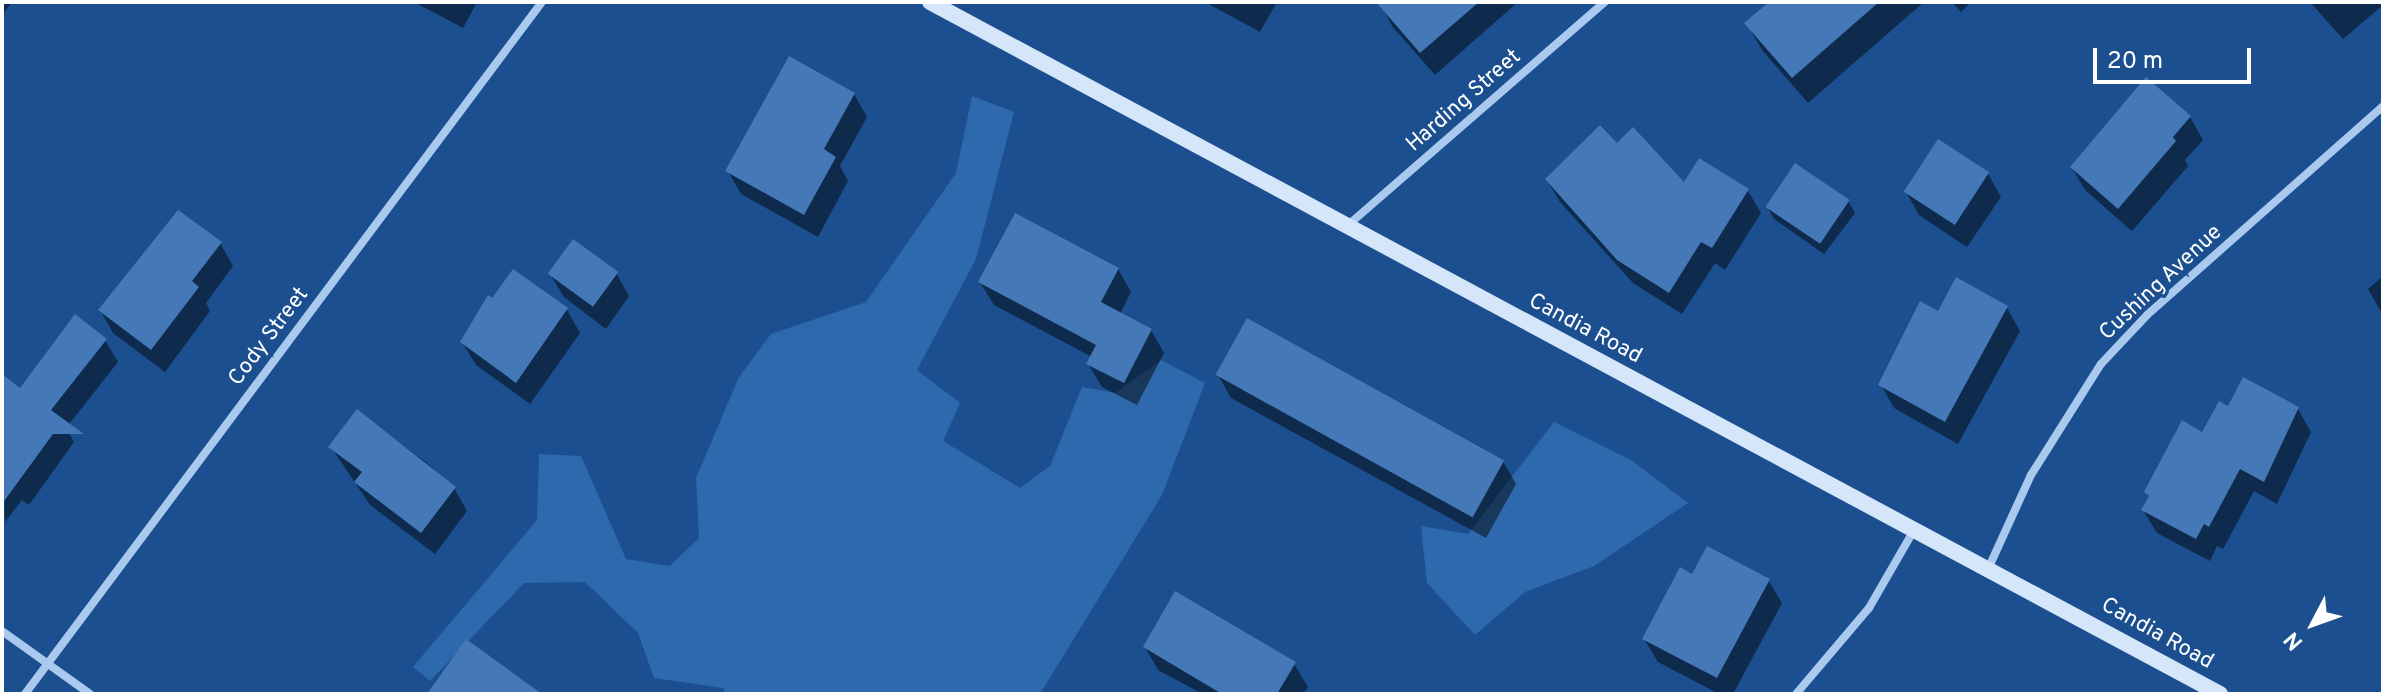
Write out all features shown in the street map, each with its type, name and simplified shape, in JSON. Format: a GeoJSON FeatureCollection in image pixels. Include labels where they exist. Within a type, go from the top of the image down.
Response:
{"type":"FeatureCollection","features":[{"type":"Feature","properties":{"kind":"main road","name":"Candia Road"},"geometry":{"type":"LineString","coordinates":[[930,2],[1989,567],[2220,694]]}},
{"type":"Feature","properties":{"kind":"street","name":"Cody Street"},"geometry":{"type":"LineString","coordinates":[[25,694],[542,2]]}},
{"type":"Feature","properties":{"kind":"street","name":"Harding Street"},"geometry":{"type":"LineString","coordinates":[[1346,226],[1605,2]]}},
{"type":"Feature","properties":{"kind":"street","name":"Cushing Avenue"},"geometry":{"type":"LineString","coordinates":[[1989,567],[2031,475],[2101,364],[2147,315],[2383,106]]}},
{"type":"Feature","properties":{"kind":"street"},"geometry":{"type":"LineString","coordinates":[[1796,694],[1869,608],[1914,529]]}},
{"type":"Feature","properties":{"kind":"street"},"geometry":{"type":"LineString","coordinates":[[2,631],[90,694]]}},
{"type":"Feature","properties":{"kind":"shaded area"},"geometry":{"type":"Polygon","coordinates":[[[972,96],[1014,112],[976,259],[917,370],[960,403],[943,441],[1020,488],[1050,466],[1082,387],[1115,393],[1161,360],[1205,383],[1162,495],[1040,694],[725,694],[723,688],[654,678],[638,633],[585,582],[524,583],[430,681],[413,667],[537,520],[539,454],[581,456],[626,559],[670,566],[699,538],[696,478],[739,377],[771,334],[866,302],[956,173],[972,96]]]}},
{"type":"Feature","properties":{"kind":"shaded area"},"geometry":{"type":"Polygon","coordinates":[[[1554,422],[1631,460],[1688,503],[1594,566],[1525,592],[1475,635],[1427,583],[1421,526],[1468,534],[1554,422]]]}},
{"type":"Feature","properties":{"kind":"building"},"geometry":{"type":"Polygon","coordinates":[[[1376,2],[1479,2],[1420,53],[1376,2]]]}},
{"type":"Feature","properties":{"kind":"building"},"geometry":{"type":"Polygon","coordinates":[[[1769,2],[1879,2],[1792,78],[1744,23],[1769,2]]]}},
{"type":"Feature","properties":{"kind":"building"},"geometry":{"type":"Polygon","coordinates":[[[789,56],[855,93],[824,149],[836,157],[804,215],[725,171],[789,56]]]}},
{"type":"Feature","properties":{"kind":"building"},"geometry":{"type":"Polygon","coordinates":[[[2146,77],[2191,116],[2173,137],[2176,141],[2118,209],[2070,167],[2146,77]]]}},
{"type":"Feature","properties":{"kind":"building"},"geometry":{"type":"Polygon","coordinates":[[[1600,125],[1617,143],[1633,127],[1684,182],[1699,158],[1749,189],[1712,248],[1701,242],[1669,293],[1617,260],[1545,179],[1600,125]]]}},
{"type":"Feature","properties":{"kind":"building"},"geometry":{"type":"Polygon","coordinates":[[[1938,139],[1989,172],[1955,225],[1904,192],[1938,139]]]}},
{"type":"Feature","properties":{"kind":"building"},"geometry":{"type":"Polygon","coordinates":[[[1795,163],[1850,200],[1820,244],[1765,207],[1795,163]]]}},
{"type":"Feature","properties":{"kind":"building"},"geometry":{"type":"Polygon","coordinates":[[[178,210],[222,242],[192,281],[199,287],[151,350],[98,310],[178,210]]]}},
{"type":"Feature","properties":{"kind":"building"},"geometry":{"type":"Polygon","coordinates":[[[1015,213],[1119,268],[1101,302],[1152,329],[1124,383],[1086,364],[1096,345],[978,282],[1015,213]]]}},
{"type":"Feature","properties":{"kind":"building"},"geometry":{"type":"Polygon","coordinates":[[[573,239],[618,272],[593,307],[548,274],[573,239]]]}},
{"type":"Feature","properties":{"kind":"building"},"geometry":{"type":"Polygon","coordinates":[[[513,269],[568,308],[516,383],[460,342],[488,295],[492,298],[513,269]]]}},
{"type":"Feature","properties":{"kind":"building"},"geometry":{"type":"Polygon","coordinates":[[[1956,277],[2008,306],[1945,422],[1878,385],[1920,301],[1938,311],[1956,277]]]}},
{"type":"Feature","properties":{"kind":"building"},"geometry":{"type":"Polygon","coordinates":[[[75,314],[107,339],[51,410],[84,434],[53,434],[2,504],[2,374],[20,388],[75,314]]]}},
{"type":"Feature","properties":{"kind":"building"},"geometry":{"type":"Polygon","coordinates":[[[1247,318],[1504,461],[1473,517],[1215,375],[1247,318]]]}},
{"type":"Feature","properties":{"kind":"building"},"geometry":{"type":"Polygon","coordinates":[[[2243,377],[2299,407],[2264,482],[2240,469],[2209,527],[2204,524],[2196,539],[2141,510],[2149,496],[2144,492],[2182,420],[2202,432],[2219,401],[2228,406],[2243,377]]]}},
{"type":"Feature","properties":{"kind":"building"},"geometry":{"type":"Polygon","coordinates":[[[357,409],[456,487],[421,533],[354,482],[362,472],[328,447],[357,409]]]}},
{"type":"Feature","properties":{"kind":"building"},"geometry":{"type":"Polygon","coordinates":[[[1707,546],[1770,579],[1717,678],[1642,639],[1680,567],[1692,574],[1707,546]]]}},
{"type":"Feature","properties":{"kind":"building"},"geometry":{"type":"Polygon","coordinates":[[[1175,591],[1296,662],[1277,694],[1222,694],[1143,647],[1175,591]]]}},
{"type":"Feature","properties":{"kind":"building"},"geometry":{"type":"Polygon","coordinates":[[[466,639],[542,694],[427,694],[466,639]]]}}]}
